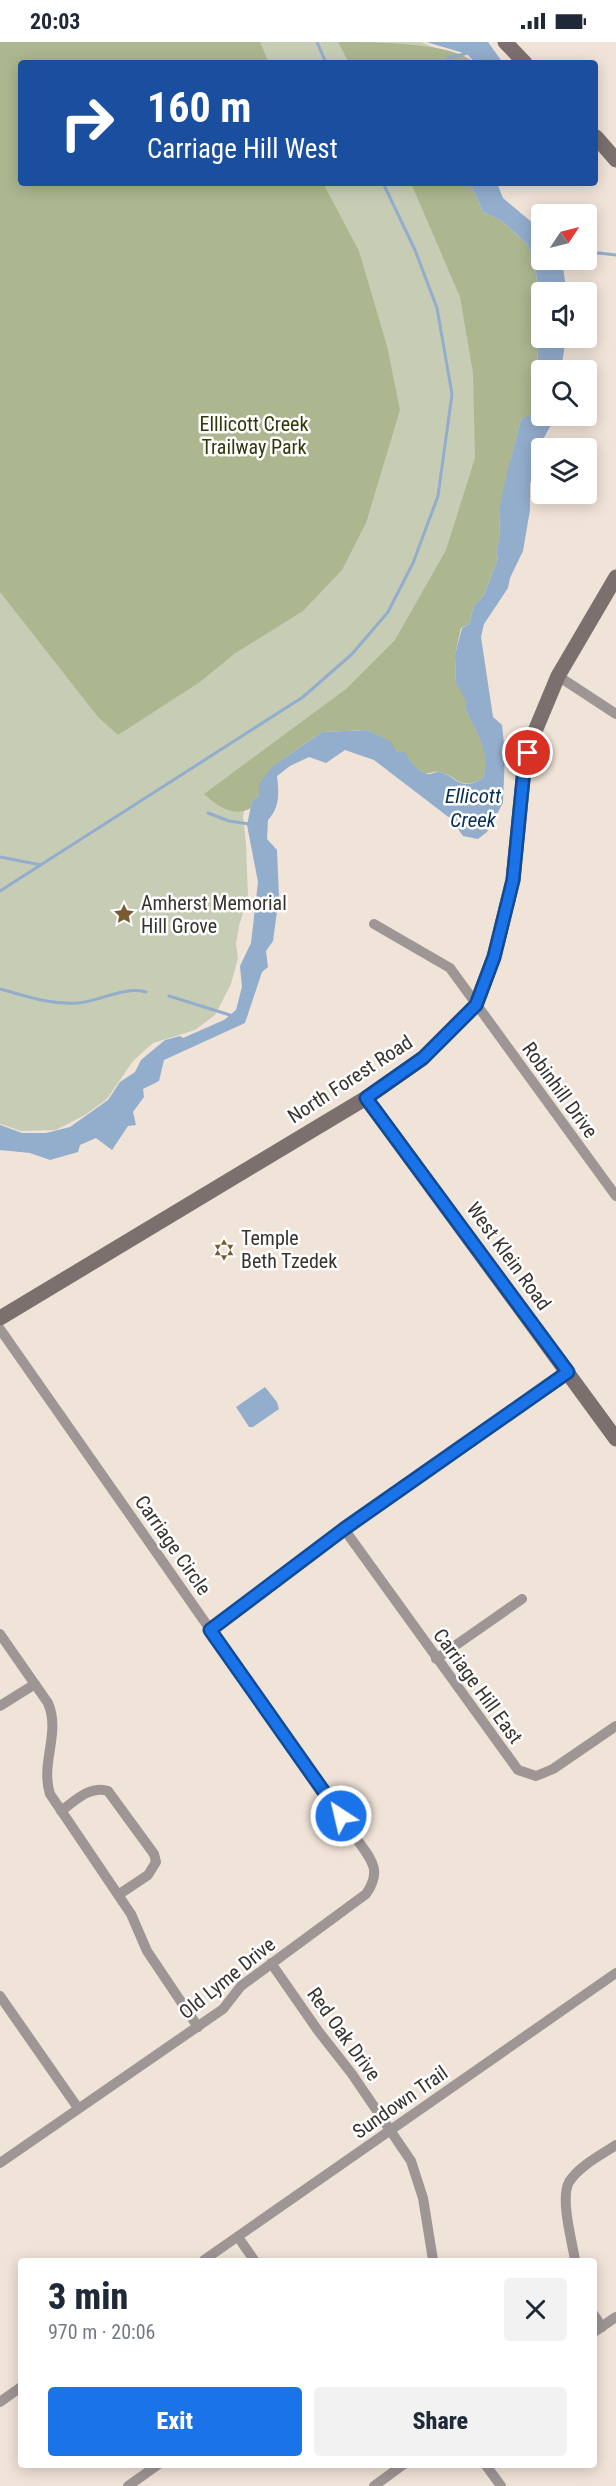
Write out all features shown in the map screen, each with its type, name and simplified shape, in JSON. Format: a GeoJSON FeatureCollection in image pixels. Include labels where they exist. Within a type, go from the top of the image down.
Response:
{"type":"FeatureCollection","features":[{"type":"Feature","properties":{"kind":"street"},"geometry":{"type":"LineString","coordinates":[[505,42],[522,60]]}},
{"type":"Feature","properties":{"kind":"street"},"geometry":{"type":"LineString","coordinates":[[598,139],[616,160]]}},
{"type":"Feature","properties":{"kind":"street","name":"North Forest Road"},"geometry":{"type":"LineString","coordinates":[[0,1318],[366,1098],[423,1058],[476,1005],[494,957],[513,880],[524,769],[533,736],[558,676],[616,577]]}},
{"type":"Feature","properties":{"kind":"street"},"geometry":{"type":"LineString","coordinates":[[558,676],[616,714]]}},
{"type":"Feature","properties":{"kind":"street","name":"Robinhill Drive"},"geometry":{"type":"LineString","coordinates":[[375,924],[450,968],[616,1196]]}},
{"type":"Feature","properties":{"kind":"street","name":"West Klein Road"},"geometry":{"type":"LineString","coordinates":[[366,1098],[616,1439]]}},
{"type":"Feature","properties":{"kind":"street","name":"Carriage Circle"},"geometry":{"type":"LineString","coordinates":[[0,1329],[358,1841]]}},
{"type":"Feature","properties":{"kind":"street"},"geometry":{"type":"LineString","coordinates":[[210,1630],[344,1529],[568,1372]]}},
{"type":"Feature","properties":{"kind":"street","name":"Carriage Hill East"},"geometry":{"type":"LineString","coordinates":[[344,1529],[513,1766],[526,1774],[536,1776],[553,1769],[616,1726]]}},
{"type":"Feature","properties":{"kind":"street"},"geometry":{"type":"LineString","coordinates":[[436,1659],[522,1599]]}},
{"type":"Feature","properties":{"kind":"street"},"geometry":{"type":"LineString","coordinates":[[0,1634],[52,1713],[54,1731],[46,1779],[50,1794],[131,1914],[147,1951],[198,2027]]}},
{"type":"Feature","properties":{"kind":"street"},"geometry":{"type":"LineString","coordinates":[[0,1706],[35,1684]]}},
{"type":"Feature","properties":{"kind":"street"},"geometry":{"type":"LineString","coordinates":[[61,1811],[91,1790],[108,1791],[147,1845],[156,1862],[153,1868],[148,1875],[118,1895]]}},
{"type":"Feature","properties":{"kind":"street","name":"Old Lyme Drive"},"geometry":{"type":"LineString","coordinates":[[0,2163],[223,2009],[241,1986],[366,1894],[375,1878],[376,1871],[374,1864],[358,1841]]}},
{"type":"Feature","properties":{"kind":"street","name":"Red Oak Drive"},"geometry":{"type":"LineString","coordinates":[[271,1963],[402,2147],[417,2175],[433,2258]]}},
{"type":"Feature","properties":{"kind":"street","name":"Sundown Trail"},"geometry":{"type":"LineString","coordinates":[[207,2258],[616,1973]]}},
{"type":"Feature","properties":{"kind":"street"},"geometry":{"type":"LineString","coordinates":[[0,1996],[78,2108]]}},
{"type":"Feature","properties":{"kind":"street"},"geometry":{"type":"LineString","coordinates":[[574,2258],[566,2190],[582,2168],[616,2145]]}},
{"type":"Feature","properties":{"kind":"street"},"geometry":{"type":"LineString","coordinates":[[238,2237],[253,2258]]}},
{"type":"Feature","properties":{"kind":"street"},"geometry":{"type":"LineString","coordinates":[[598,2329],[616,2317]]}},
{"type":"Feature","properties":{"kind":"street"},"geometry":{"type":"LineString","coordinates":[[0,2402],[18,2389]]}},
{"type":"Feature","properties":{"kind":"street"},"geometry":{"type":"LineString","coordinates":[[128,2486],[153,2468]]}},
{"type":"Feature","properties":{"kind":"street"},"geometry":{"type":"LineString","coordinates":[[374,2486],[399,2468]]}},
{"type":"Feature","properties":{"kind":"street"},"geometry":{"type":"LineString","coordinates":[[488,2468],[501,2486]]}},
{"type":"Feature","properties":{"kind":"green space","name":"Elllicott Creek Trailway Park"},"geometry":{"type":"Polygon","coordinates":[[[0,42],[421,42],[467,60],[18,60],[18,186],[469,186],[480,213],[502,224],[458,624],[453,689],[482,746],[494,750],[483,772],[365,727],[317,729],[250,790],[243,816],[248,897],[239,926],[236,944],[238,958],[231,984],[215,1015],[195,1030],[153,1043],[133,1061],[107,1099],[85,1115],[56,1130],[21,1131],[0,1124],[0,42]]]}},
{"type":"Feature","properties":{"kind":"green space"},"geometry":{"type":"Polygon","coordinates":[[[0,42],[260,42],[268,60],[18,60],[18,186],[325,186],[359,251],[387,346],[400,410],[366,523],[342,570],[303,611],[234,654],[200,682],[118,735],[98,717],[0,592],[0,42]]]}},
{"type":"Feature","properties":{"kind":"green space"},"geometry":{"type":"Polygon","coordinates":[[[338,42],[391,43],[431,47],[449,51],[470,60],[347,60],[338,42]]]}},
{"type":"Feature","properties":{"kind":"green space"},"geometry":{"type":"Polygon","coordinates":[[[412,186],[471,186],[483,212],[502,221],[527,244],[531,254],[531,270],[536,270],[537,282],[531,282],[531,348],[537,348],[538,360],[531,360],[531,416],[521,419],[508,473],[500,512],[496,552],[498,558],[484,595],[474,606],[469,624],[461,628],[455,655],[456,683],[468,703],[465,708],[484,750],[483,778],[475,782],[463,783],[439,772],[425,773],[398,753],[389,741],[367,730],[322,732],[273,766],[259,796],[252,801],[251,808],[238,812],[214,803],[204,794],[346,689],[395,640],[446,550],[475,458],[473,373],[460,297],[412,186]]]}},
{"type":"Feature","properties":{"kind":"water"},"geometry":{"type":"Polygon","coordinates":[[[426,42],[488,42],[501,60],[472,60],[467,54],[426,42]]]}},
{"type":"Feature","properties":{"kind":"water","name":"Ellicott Creek"},"geometry":{"type":"Polygon","coordinates":[[[471,186],[498,186],[503,198],[531,222],[531,254],[527,244],[502,221],[483,212],[471,186]]]}},
{"type":"Feature","properties":{"kind":"water","name":"Ellicott Creek"},"geometry":{"type":"Polygon","coordinates":[[[536,270],[563,270],[565,282],[537,282],[536,270]]]}},
{"type":"Feature","properties":{"kind":"water","name":"Ellicott Creek"},"geometry":{"type":"Polygon","coordinates":[[[537,348],[564,348],[563,360],[538,360],[537,348]]]}},
{"type":"Feature","properties":{"kind":"water","name":"Ellicott Creek"},"geometry":{"type":"Polygon","coordinates":[[[531,415],[531,426],[550,426],[544,438],[531,438],[530,510],[523,551],[510,578],[508,588],[484,624],[481,637],[493,717],[502,725],[505,753],[503,803],[487,832],[478,839],[463,836],[451,819],[374,760],[345,750],[326,763],[309,757],[290,766],[277,776],[277,805],[268,820],[267,839],[277,850],[279,897],[273,941],[266,951],[268,967],[262,972],[245,1023],[164,1060],[159,1081],[143,1089],[144,1097],[133,1112],[136,1125],[128,1126],[112,1150],[96,1138],[80,1145],[78,1152],[50,1160],[30,1153],[0,1150],[0,1125],[22,1133],[46,1133],[70,1127],[108,1100],[120,1082],[135,1072],[141,1060],[165,1040],[180,1036],[183,1038],[224,1020],[236,1010],[242,987],[240,966],[251,943],[258,882],[247,825],[252,801],[259,796],[259,784],[273,766],[322,732],[367,730],[390,741],[397,752],[405,752],[415,766],[425,773],[439,772],[458,782],[468,784],[483,778],[484,750],[465,708],[467,703],[456,683],[455,655],[462,628],[469,624],[474,606],[484,595],[498,558],[496,552],[500,506],[521,419],[531,415]]]}},
{"type":"Feature","properties":{"kind":"water"},"geometry":{"type":"Polygon","coordinates":[[[265,1387],[277,1402],[279,1409],[253,1427],[249,1427],[236,1407],[265,1387]]]}},
{"type":"Feature","properties":{"kind":"waterway"},"geometry":{"type":"LineString","coordinates":[[317,42],[325,60]]}},
{"type":"Feature","properties":{"kind":"waterway"},"geometry":{"type":"LineString","coordinates":[[447,60],[468,53]]}},
{"type":"Feature","properties":{"kind":"waterway"},"geometry":{"type":"LineString","coordinates":[[0,891],[303,697],[352,654],[388,612],[413,563],[438,496],[452,394],[437,308],[415,250],[384,186]]}},
{"type":"Feature","properties":{"kind":"waterway"},"geometry":{"type":"LineString","coordinates":[[597,253],[616,255]]}},
{"type":"Feature","properties":{"kind":"waterway"},"geometry":{"type":"LineString","coordinates":[[208,813],[229,821],[249,824]]}},
{"type":"Feature","properties":{"kind":"waterway"},"geometry":{"type":"LineString","coordinates":[[0,857],[41,865]]}},
{"type":"Feature","properties":{"kind":"waterway"},"geometry":{"type":"LineString","coordinates":[[0,989],[58,1003],[87,1002],[120,992],[146,992]]}},
{"type":"Feature","properties":{"kind":"waterway"},"geometry":{"type":"LineString","coordinates":[[169,996],[233,1016]]}},
{"type":"Feature","properties":{"kind":"place","name":"Amherst Memorial Hill Grove"},"geometry":{"type":"Point","coordinates":[124,914]}},
{"type":"Feature","properties":{"kind":"place","name":"Temple Beth Tzedek"},"geometry":{"type":"Point","coordinates":[224,1250]}},
{"type":"Feature","properties":{"kind":"route"},"geometry":{"type":"LineString","coordinates":[[341,1816],[210,1630],[290,1572],[344,1529],[568,1372],[366,1098],[423,1058],[476,1005],[494,957],[513,880],[524,769],[528,753]]}}]}
